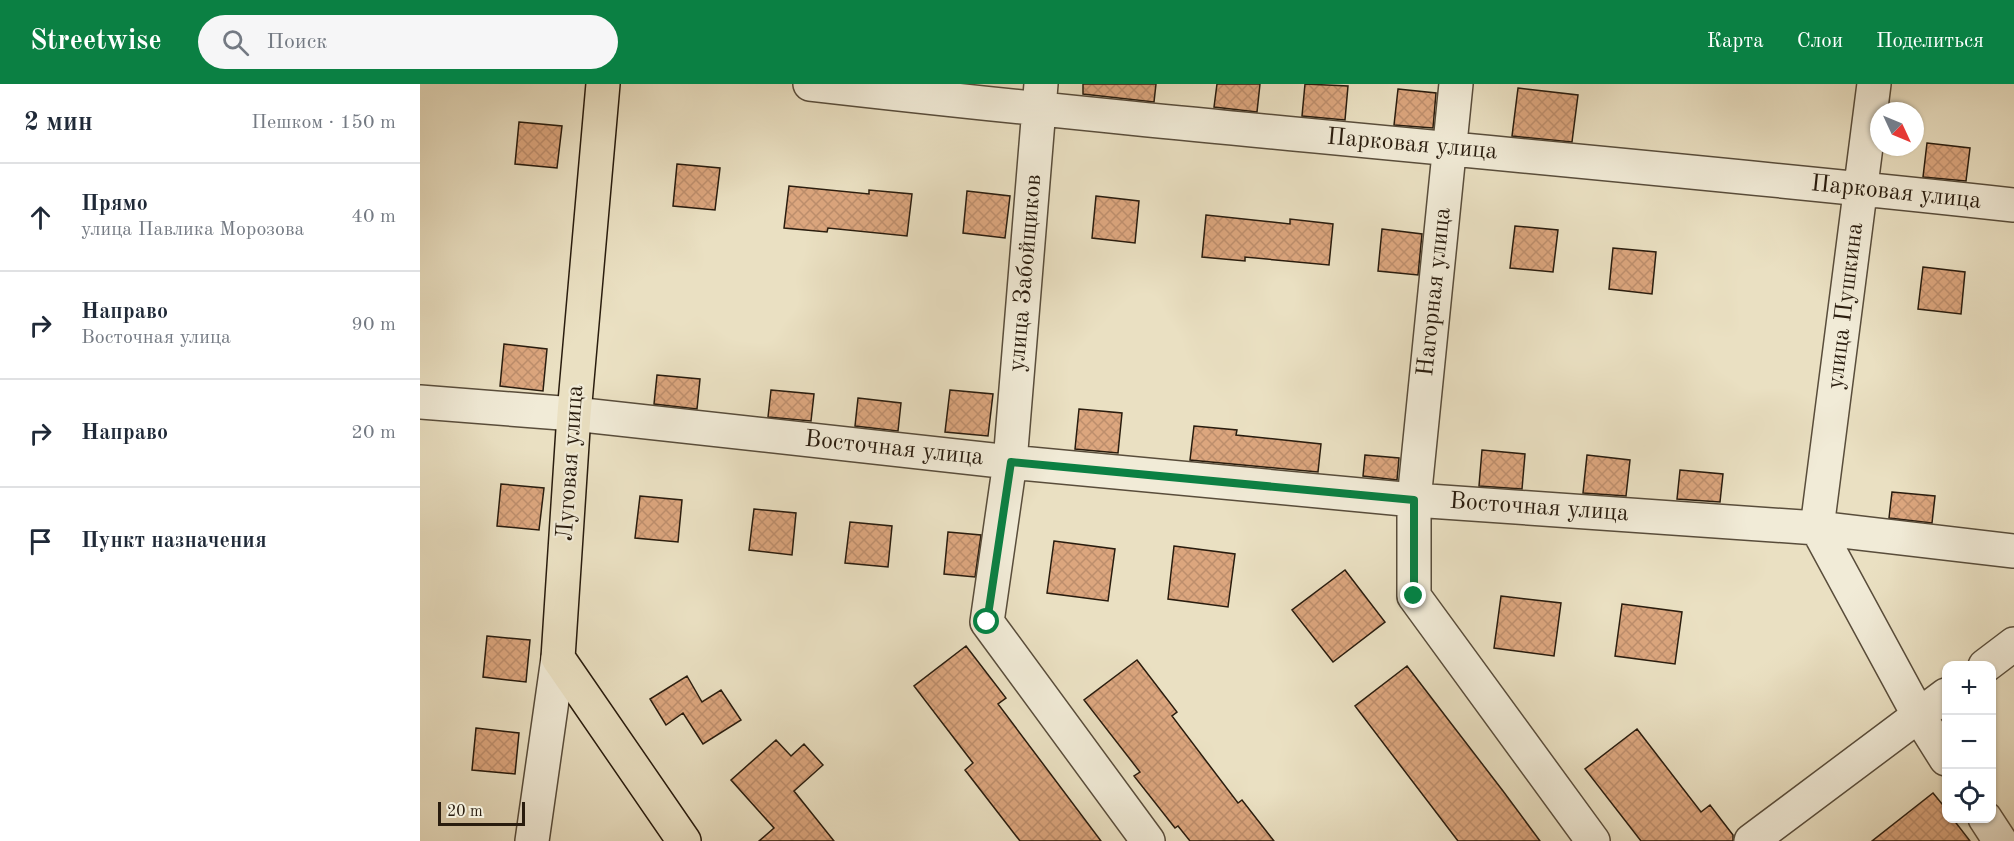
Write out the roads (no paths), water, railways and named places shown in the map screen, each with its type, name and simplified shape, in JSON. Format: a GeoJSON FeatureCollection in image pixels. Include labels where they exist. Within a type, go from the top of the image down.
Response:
{"type":"FeatureCollection","features":[{"type":"Feature","properties":{"kind":"main road","name":"Луговая улица"},"geometry":{"type":"LineString","coordinates":[[558,658],[574,414],[603,84]]}},
{"type":"Feature","properties":{"kind":"main road"},"geometry":{"type":"LineString","coordinates":[[558,658],[684,841]]}},
{"type":"Feature","properties":{"kind":"street","name":"Парковая улица"},"geometry":{"type":"LineString","coordinates":[[810,84],[1040,97],[1450,148],[2014,205]]}},
{"type":"Feature","properties":{"kind":"street","name":"Нагорная улица"},"geometry":{"type":"LineString","coordinates":[[1456,84],[1414,500],[1414,596],[1593,841]]}},
{"type":"Feature","properties":{"kind":"street","name":"улица Пушкина"},"geometry":{"type":"LineString","coordinates":[[1817,528],[1874,84]]}},
{"type":"Feature","properties":{"kind":"street","name":"улица Забойщиков"},"geometry":{"type":"LineString","coordinates":[[1040,97],[1011,462],[987,622],[1148,841]]}},
{"type":"Feature","properties":{"kind":"street","name":"Восточная улица"},"geometry":{"type":"LineString","coordinates":[[420,402],[574,414],[1011,462],[1414,500],[1817,528],[2014,551]]}},
{"type":"Feature","properties":{"kind":"street"},"geometry":{"type":"LineString","coordinates":[[1817,528],[1919,716],[1942,751]]}},
{"type":"Feature","properties":{"kind":"street"},"geometry":{"type":"LineString","coordinates":[[1992,661],[2014,644]]}},
{"type":"Feature","properties":{"kind":"street","name":"Луговая улица"},"geometry":{"type":"LineString","coordinates":[[532,841],[558,658]]}},
{"type":"Feature","properties":{"kind":"street"},"geometry":{"type":"LineString","coordinates":[[1751,841],[1942,699]]}},
{"type":"Feature","properties":{"kind":"street"},"geometry":{"type":"LineString","coordinates":[[1988,823],[2000,841]]}}]}
